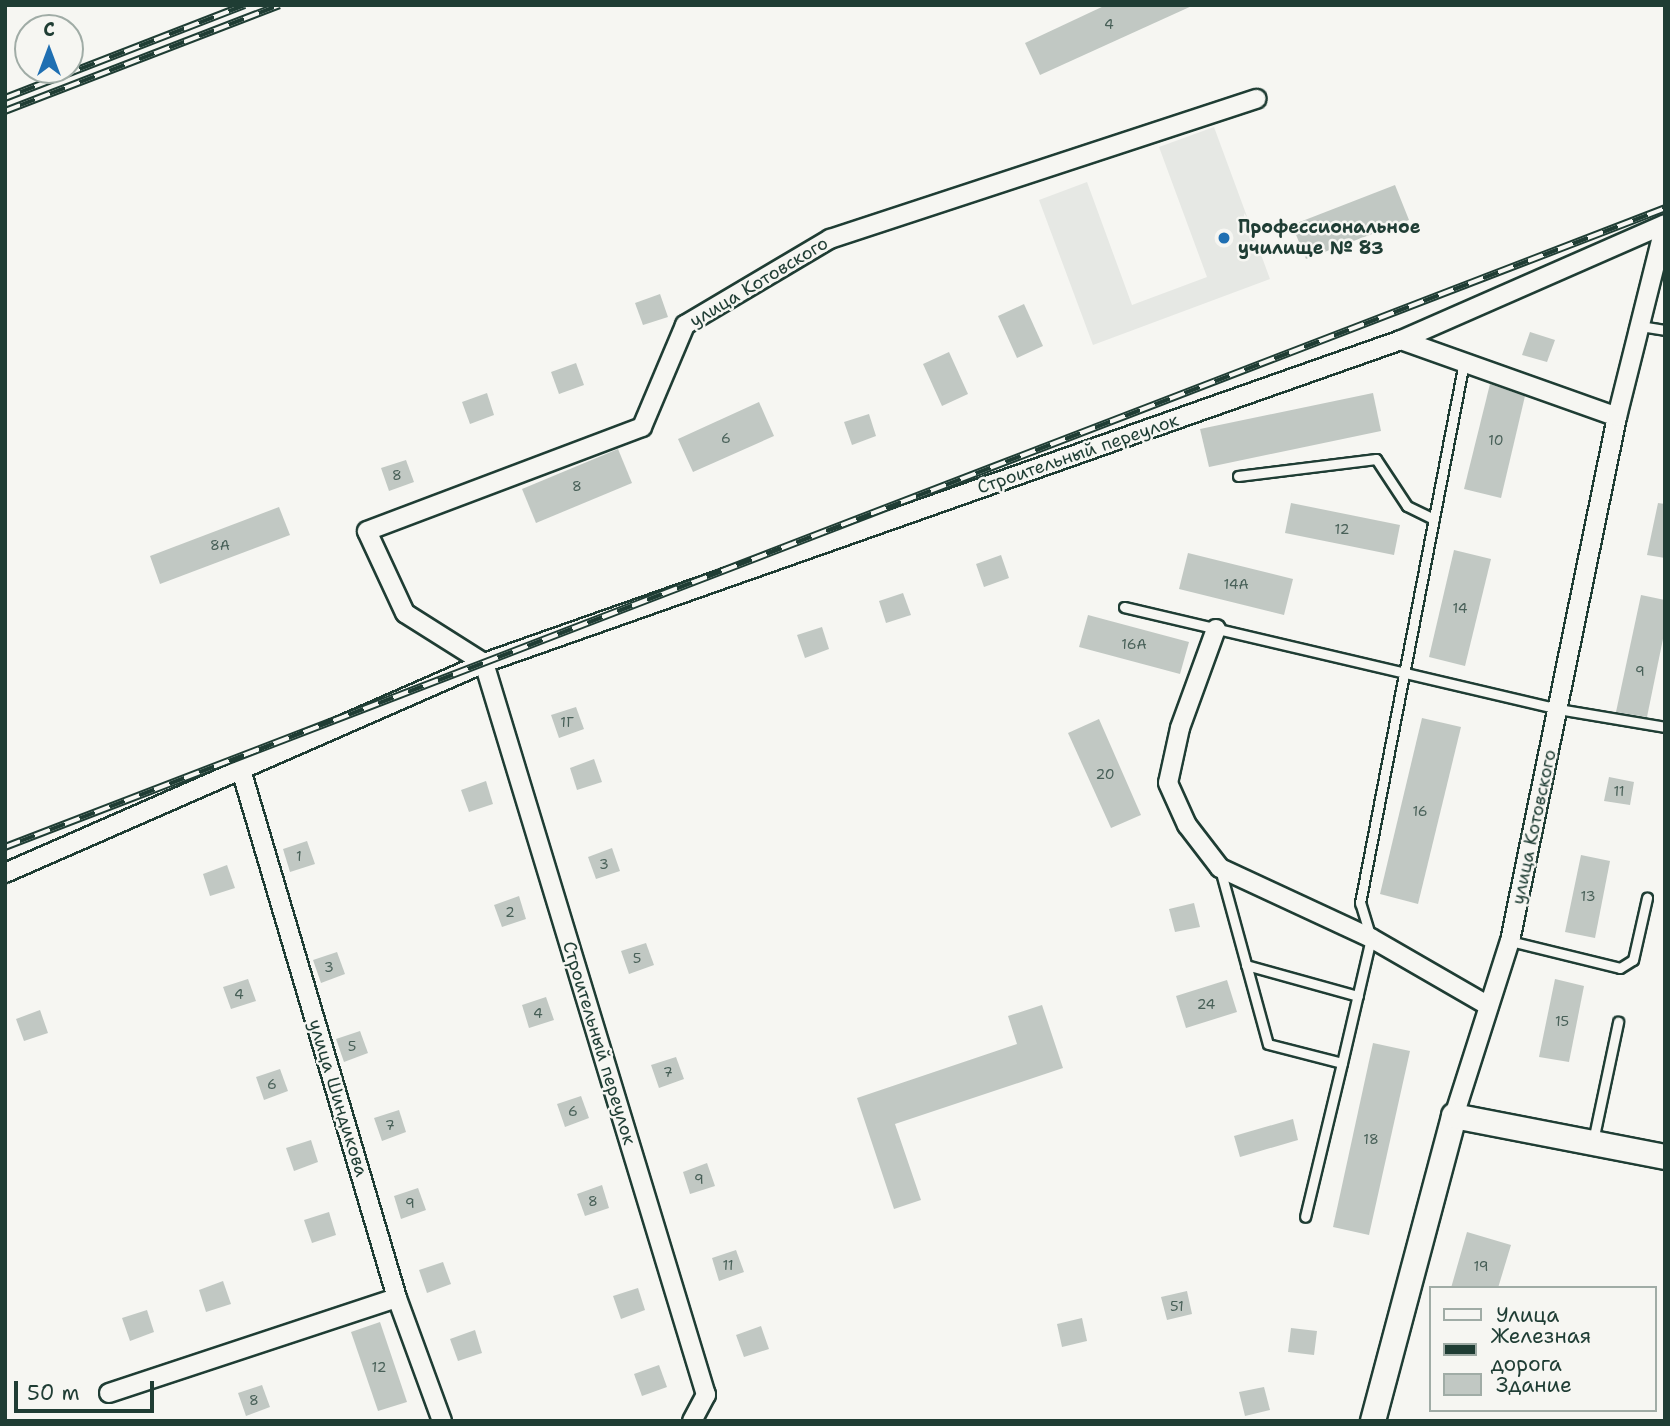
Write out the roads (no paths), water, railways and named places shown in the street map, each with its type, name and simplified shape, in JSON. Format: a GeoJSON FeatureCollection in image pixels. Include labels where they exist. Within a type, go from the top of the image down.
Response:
{"type":"FeatureCollection","features":[{"type":"Feature","properties":{"kind":"main road"},"geometry":{"type":"LineString","coordinates":[[1454,1116],[1665,1157]]}},
{"type":"Feature","properties":{"kind":"main road","name":"улица Котовского"},"geometry":{"type":"LineString","coordinates":[[1373,1421],[1454,1116]]}},
{"type":"Feature","properties":{"kind":"street","name":"улица Котовского"},"geometry":{"type":"LineString","coordinates":[[484,663],[404,613],[367,531],[642,427],[685,325],[830,239],[1257,99]]}},
{"type":"Feature","properties":{"kind":"street","name":"улица Котовского"},"geometry":{"type":"LineString","coordinates":[[1454,1116],[1510,941],[1617,417],[1665,225]]}},
{"type":"Feature","properties":{"kind":"street","name":"Строительный переулок"},"geometry":{"type":"LineString","coordinates":[[5,873],[242,773],[484,663],[1401,340],[1665,225]]}},
{"type":"Feature","properties":{"kind":"street"},"geometry":{"type":"LineString","coordinates":[[1401,340],[1617,417]]}},
{"type":"Feature","properties":{"kind":"street"},"geometry":{"type":"LineString","coordinates":[[1216,629],[1180,728],[1168,783],[1187,825],[1220,868],[1371,938],[1489,1006]]}},
{"type":"Feature","properties":{"kind":"street","name":"Строительный переулок"},"geometry":{"type":"LineString","coordinates":[[484,663],[706,1395],[692,1421]]}},
{"type":"Feature","properties":{"kind":"street","name":"улица Шиндикова"},"geometry":{"type":"LineString","coordinates":[[242,773],[397,1298],[442,1421]]}},
{"type":"Feature","properties":{"kind":"street"},"geometry":{"type":"LineString","coordinates":[[109,1393],[397,1298]]}},
{"type":"Feature","properties":{"kind":"lane"},"geometry":{"type":"LineString","coordinates":[[1640,326],[1665,330]]}},
{"type":"Feature","properties":{"kind":"lane"},"geometry":{"type":"LineString","coordinates":[[1305,1217],[1371,938],[1360,903],[1464,362]]}},
{"type":"Feature","properties":{"kind":"lane"},"geometry":{"type":"LineString","coordinates":[[1238,476],[1376,459],[1407,506],[1434,519]]}},
{"type":"Feature","properties":{"kind":"lane"},"geometry":{"type":"LineString","coordinates":[[1124,607],[1558,709],[1665,727]]}},
{"type":"Feature","properties":{"kind":"lane"},"geometry":{"type":"LineString","coordinates":[[1220,868],[1268,1044],[1342,1063]]}},
{"type":"Feature","properties":{"kind":"lane"},"geometry":{"type":"LineString","coordinates":[[1510,941],[1620,968],[1633,960],[1647,898]]}},
{"type":"Feature","properties":{"kind":"lane"},"geometry":{"type":"LineString","coordinates":[[1246,965],[1358,996]]}},
{"type":"Feature","properties":{"kind":"lane"},"geometry":{"type":"LineString","coordinates":[[1593,1143],[1618,1022]]}},
{"type":"Feature","properties":{"kind":"railway"},"geometry":{"type":"LineString","coordinates":[[5,98],[245,5]]}},
{"type":"Feature","properties":{"kind":"railway"},"geometry":{"type":"LineString","coordinates":[[5,111],[279,5]]}},
{"type":"Feature","properties":{"kind":"railway"},"geometry":{"type":"LineString","coordinates":[[5,847],[1665,208]]}},
{"type":"Feature","properties":{"kind":"place","name":"Профессиональное училище № 83"},"geometry":{"type":"Point","coordinates":[1224,238]}}]}
